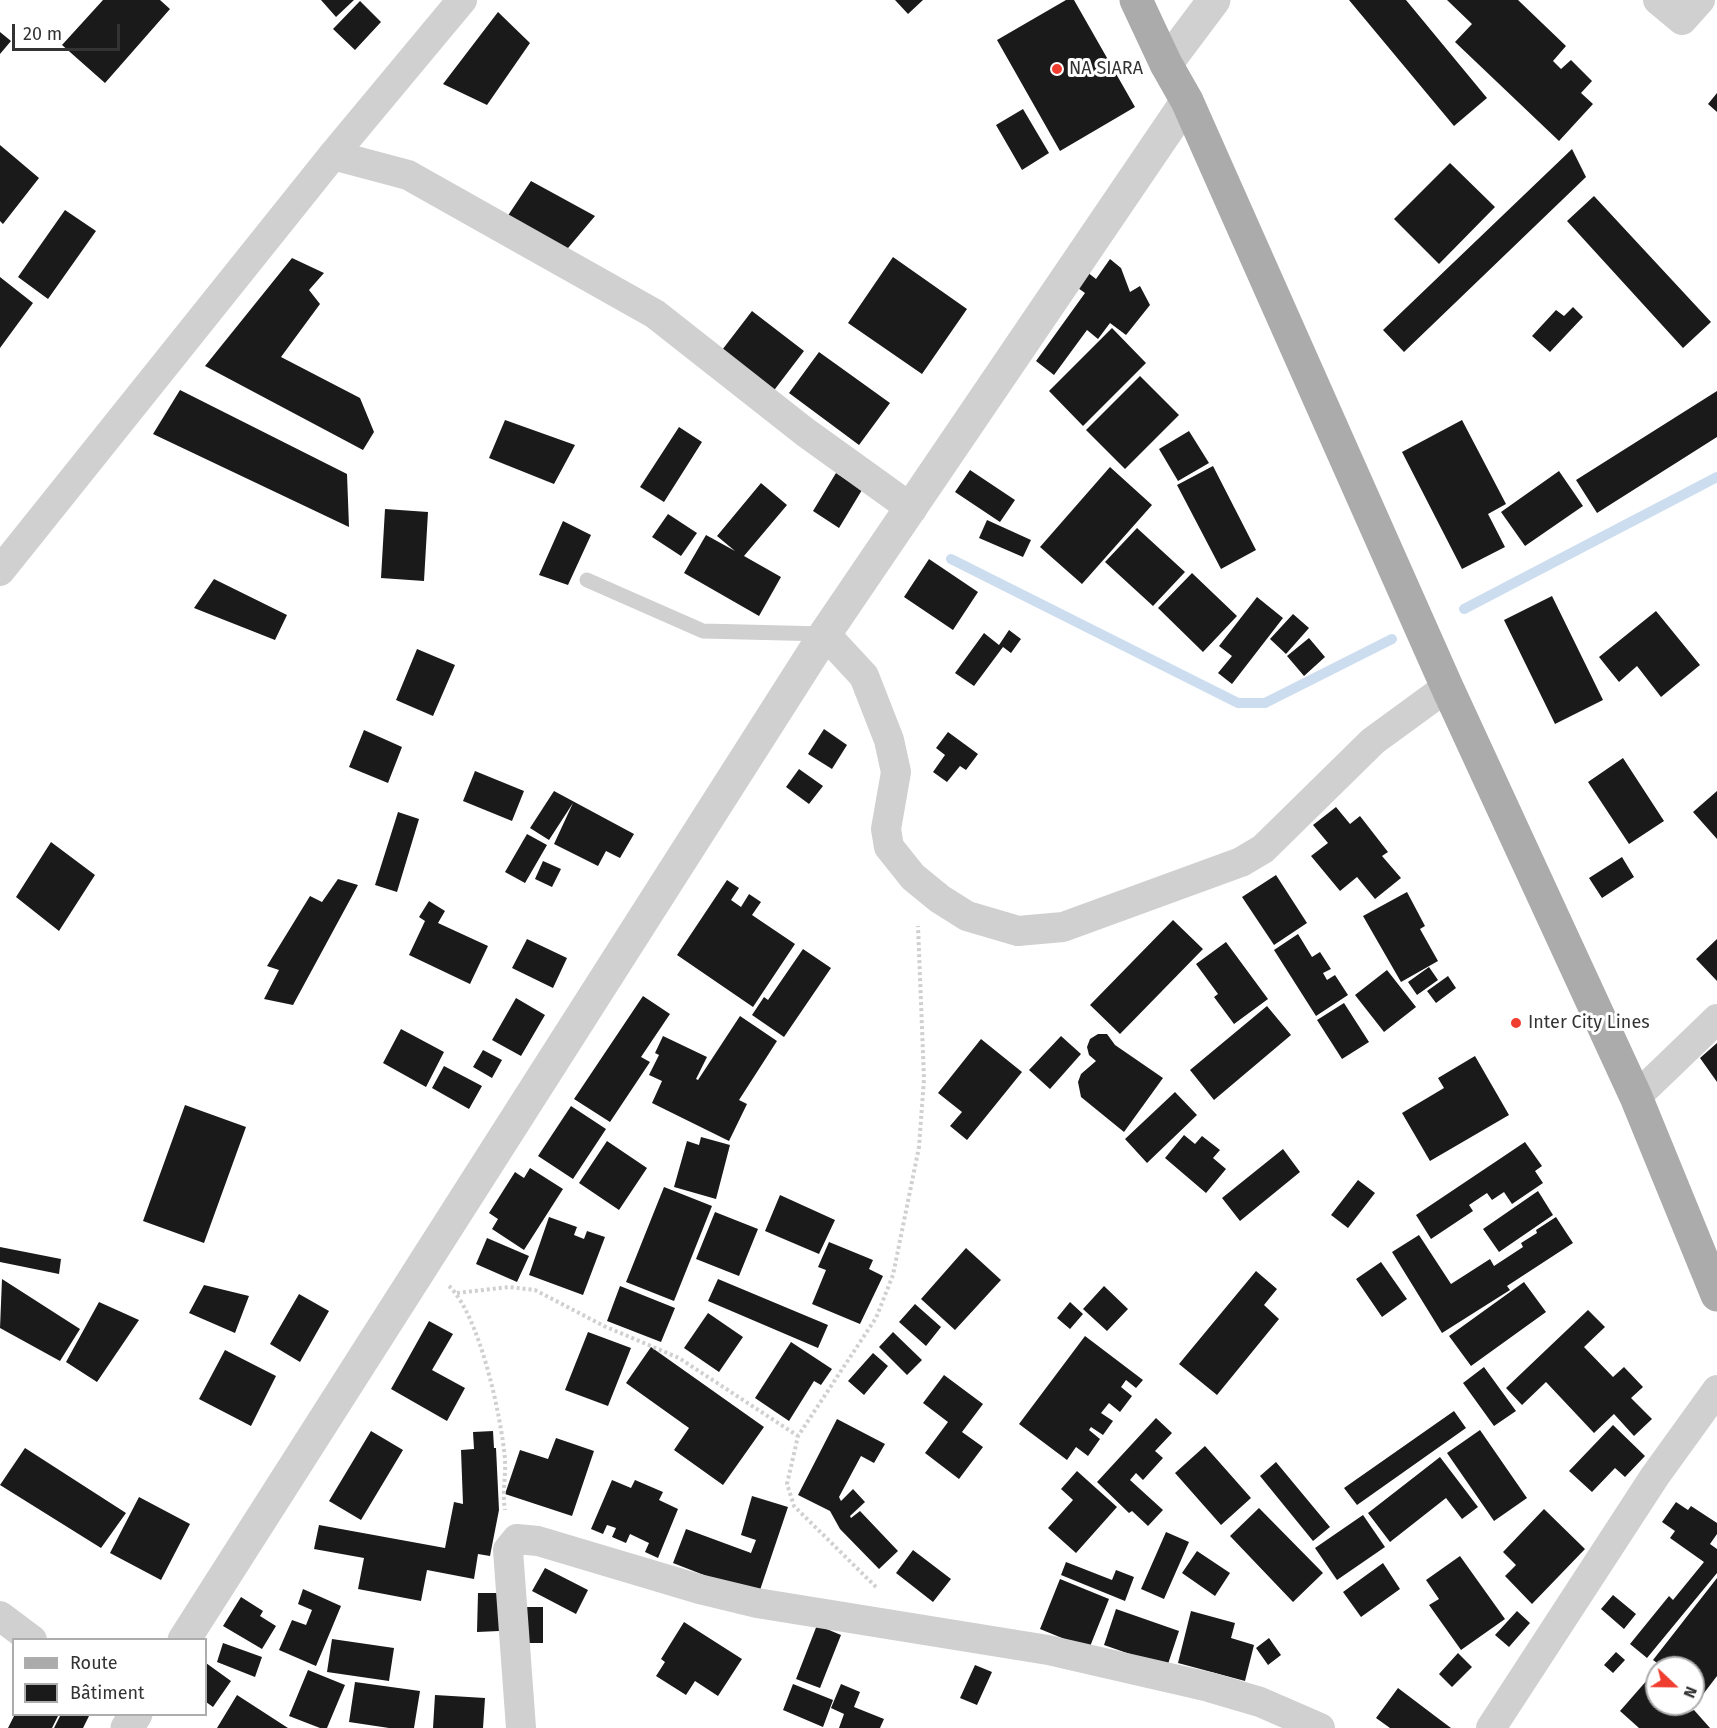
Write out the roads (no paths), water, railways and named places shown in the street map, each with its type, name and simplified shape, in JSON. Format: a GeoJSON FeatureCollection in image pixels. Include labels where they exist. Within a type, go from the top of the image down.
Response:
{"type":"FeatureCollection","features":[{"type":"Feature","properties":{"kind":"main road"},"geometry":{"type":"LineString","coordinates":[[1136,0],[1166,64],[1187,101],[1447,687],[1636,1097],[1717,1295]]}},
{"type":"Feature","properties":{"kind":"street"},"geometry":{"type":"LineString","coordinates":[[0,571],[333,155],[462,0]]}},
{"type":"Feature","properties":{"kind":"street"},"geometry":{"type":"LineString","coordinates":[[1166,64],[1214,0]]}},
{"type":"Feature","properties":{"kind":"street"},"geometry":{"type":"LineString","coordinates":[[1658,0],[1682,20],[1700,0]]}},
{"type":"Feature","properties":{"kind":"street"},"geometry":{"type":"LineString","coordinates":[[185,1638],[825,634],[1187,101]]}},
{"type":"Feature","properties":{"kind":"street"},"geometry":{"type":"LineString","coordinates":[[333,155],[408,175],[646,309],[680,332],[805,432],[912,508]]}},
{"type":"Feature","properties":{"kind":"street"},"geometry":{"type":"LineString","coordinates":[[825,634],[864,676],[879,714],[896,772],[886,829],[889,847],[913,877],[940,899],[967,916],[1018,931],[1063,927],[1112,912],[1241,862],[1263,849],[1373,741],[1447,687]]}},
{"type":"Feature","properties":{"kind":"street"},"geometry":{"type":"LineString","coordinates":[[1636,1097],[1717,1019]]}},
{"type":"Feature","properties":{"kind":"street"},"geometry":{"type":"LineString","coordinates":[[1491,1728],[1655,1476],[1717,1390]]}},
{"type":"Feature","properties":{"kind":"street"},"geometry":{"type":"LineString","coordinates":[[521,1728],[508,1550],[517,1539],[538,1541],[699,1588],[757,1602],[1048,1650],[1209,1687],[1260,1702],[1320,1728]]}},
{"type":"Feature","properties":{"kind":"street"},"geometry":{"type":"LineString","coordinates":[[0,1616],[29,1638]]}},
{"type":"Feature","properties":{"kind":"lane"},"geometry":{"type":"LineString","coordinates":[[587,580],[704,631],[825,634]]}},
{"type":"Feature","properties":{"kind":"waterway"},"geometry":{"type":"LineString","coordinates":[[1464,609],[1717,477]]}},
{"type":"Feature","properties":{"kind":"waterway"},"geometry":{"type":"LineString","coordinates":[[951,559],[1238,703],[1265,703],[1392,639]]}},
{"type":"Feature","properties":{"kind":"place","name":"NA SIARA"},"geometry":{"type":"Point","coordinates":[1057,69]}},
{"type":"Feature","properties":{"kind":"place","name":"Inter City Lines"},"geometry":{"type":"Point","coordinates":[1516,1023]}}]}
